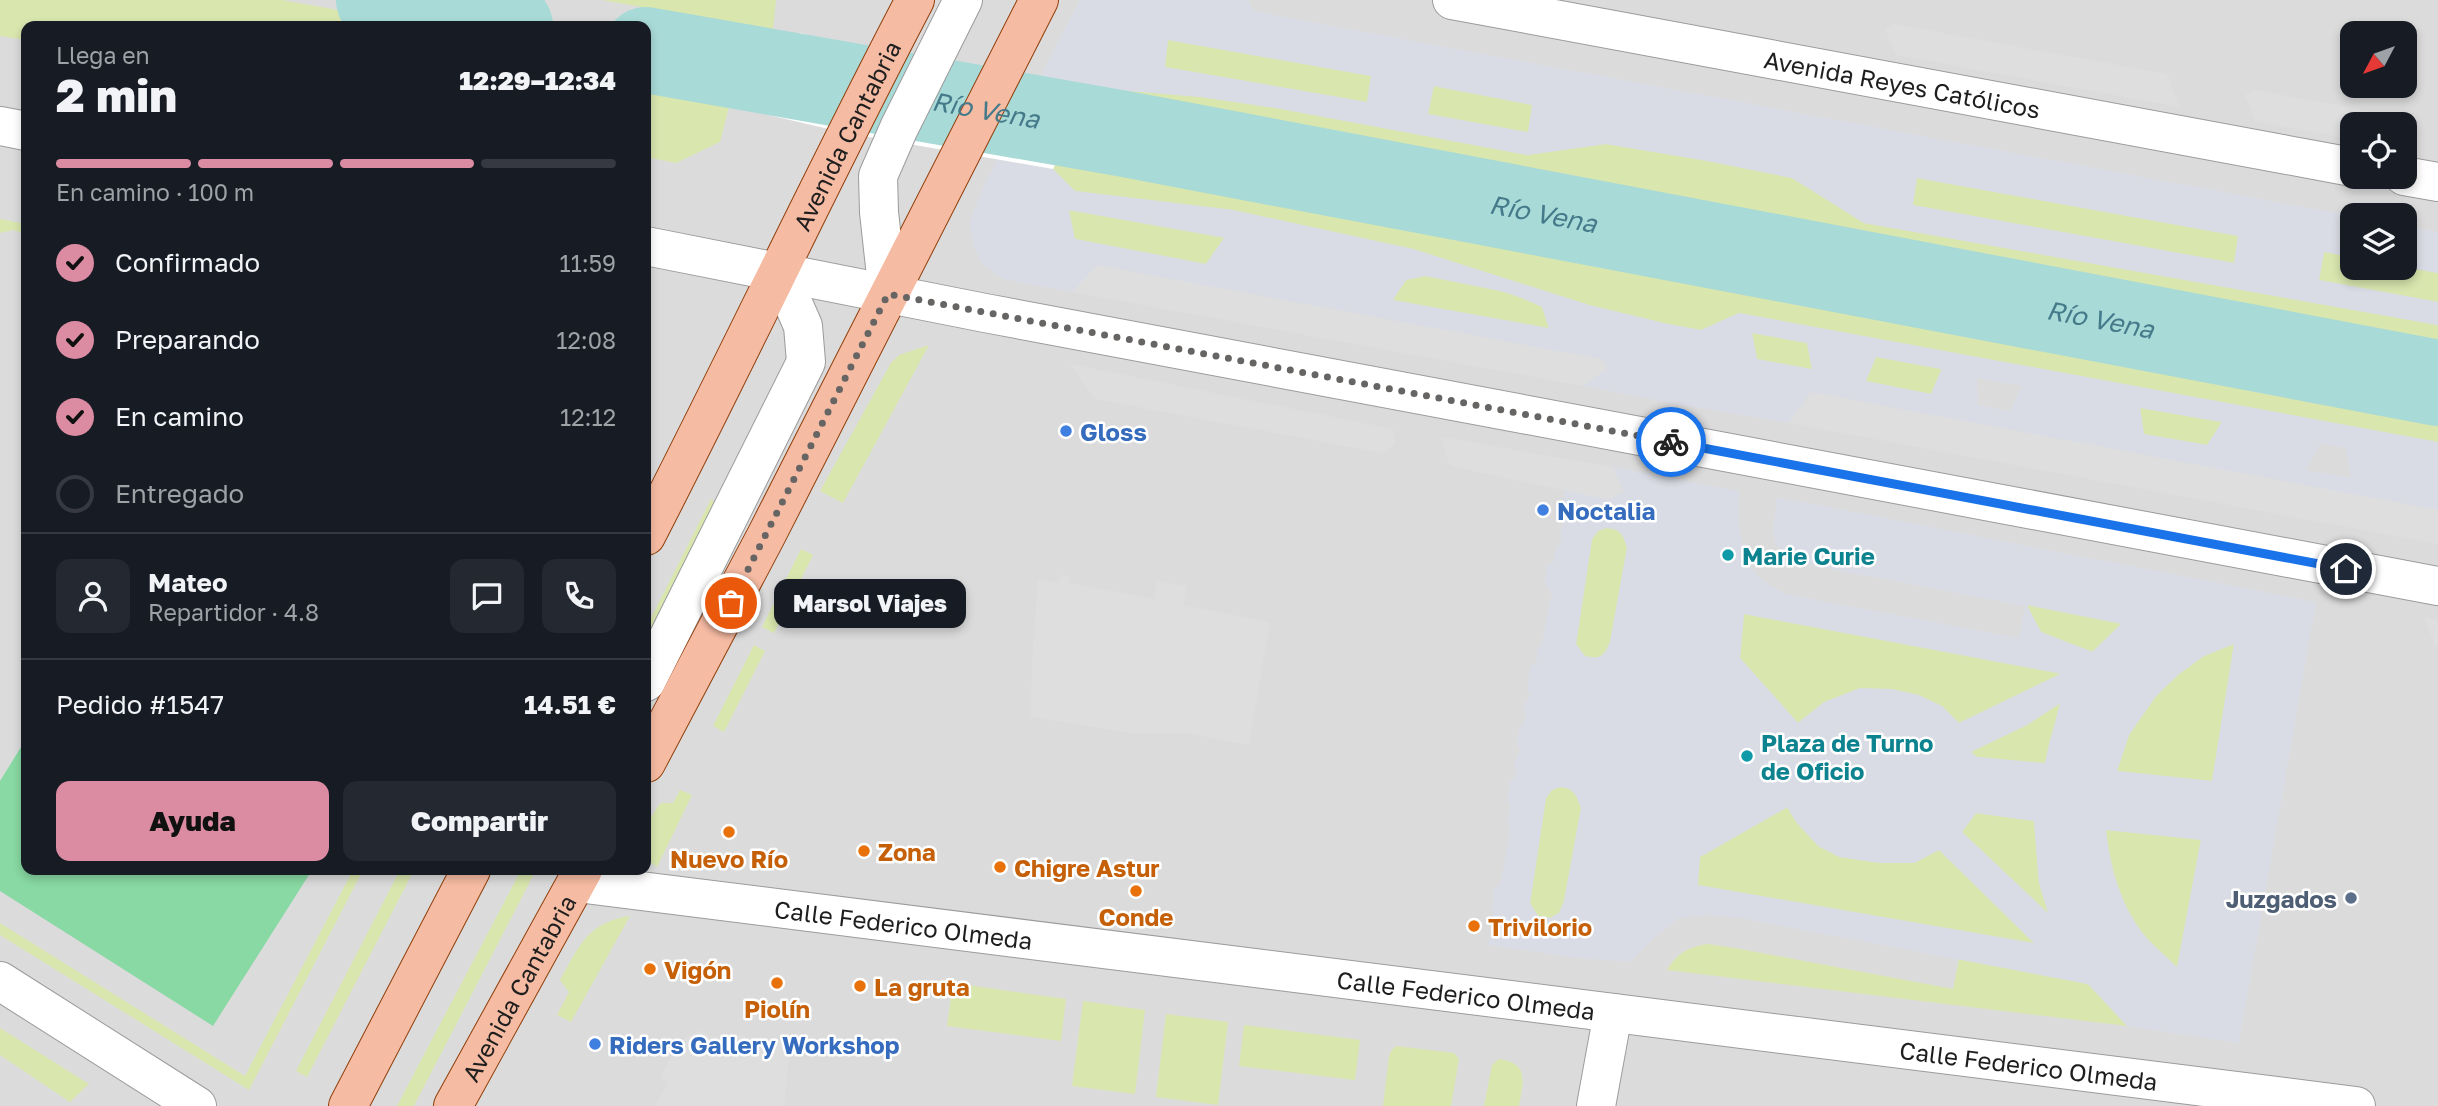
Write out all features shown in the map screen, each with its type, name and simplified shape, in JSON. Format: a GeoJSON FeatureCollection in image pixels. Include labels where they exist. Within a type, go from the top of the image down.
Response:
{"type":"FeatureCollection","features":[{"type":"Feature","properties":{"kind":"main road","name":"Avenida Cantabria"},"geometry":{"type":"LineString","coordinates":[[651,526],[915,0]]}},
{"type":"Feature","properties":{"kind":"main road"},"geometry":{"type":"LineString","coordinates":[[651,754],[767,534],[1039,0]]}},
{"type":"Feature","properties":{"kind":"main road"},"geometry":{"type":"LineString","coordinates":[[348,1106],[468,875]]}},
{"type":"Feature","properties":{"kind":"main road","name":"Avenida Cantabria"},"geometry":{"type":"LineString","coordinates":[[453,1106],[580,876]]}},
{"type":"Feature","properties":{"kind":"street","name":"Avenida Cantabria"},"geometry":{"type":"LineString","coordinates":[[888,294],[878,212],[878,176],[892,141],[962,0]]}},
{"type":"Feature","properties":{"kind":"street","name":"Avenida Reyes Católicos"},"geometry":{"type":"LineString","coordinates":[[1452,0],[2340,165]]}},
{"type":"Feature","properties":{"kind":"street"},"geometry":{"type":"LineString","coordinates":[[0,127],[21,130]]}},
{"type":"Feature","properties":{"kind":"street"},"geometry":{"type":"LineString","coordinates":[[2417,178],[2438,182]]}},
{"type":"Feature","properties":{"kind":"street"},"geometry":{"type":"LineString","coordinates":[[651,247],[2438,586]]}},
{"type":"Feature","properties":{"kind":"street"},"geometry":{"type":"LineString","coordinates":[[651,672],[806,362],[803,326],[779,271]]}},
{"type":"Feature","properties":{"kind":"street","name":"Calle Federico Olmeda"},"geometry":{"type":"LineString","coordinates":[[580,876],[1613,1013],[2356,1106]]}},
{"type":"Feature","properties":{"kind":"street"},"geometry":{"type":"LineString","coordinates":[[0,981],[197,1106]]}},
{"type":"Feature","properties":{"kind":"street"},"geometry":{"type":"LineString","coordinates":[[1596,1106],[1613,1013]]}},
{"type":"Feature","properties":{"kind":"shaded area"},"geometry":{"type":"Polygon","coordinates":[[[0,0],[2438,0],[2438,1106],[0,1106],[0,0]]]}},
{"type":"Feature","properties":{"kind":"shaded area"},"geometry":{"type":"Polygon","coordinates":[[[1080,0],[1248,0],[1253,11],[2340,214],[2340,255],[2324,252],[2319,280],[2438,302],[2438,325],[1864,223],[1792,178],[1702,160],[1606,144],[1527,155],[1276,108],[1201,97],[1094,88],[1053,169],[1075,191],[1233,210],[1413,249],[1589,305],[1668,324],[1701,330],[1739,313],[2438,442],[2438,510],[1811,392],[1789,423],[1654,400],[1583,386],[1608,368],[1601,359],[1097,265],[1072,292],[1003,279],[983,265],[974,247],[969,225],[981,191],[1080,0]],[[1168,40],[1165,67],[1367,102],[1371,76],[1168,40]],[[1434,86],[1428,114],[1528,132],[1532,105],[1434,86]],[[1917,178],[1913,205],[2234,263],[2238,236],[1917,178]],[[1069,210],[1075,239],[1206,264],[1223,237],[1069,210]],[[1425,276],[1406,280],[1393,300],[1549,328],[1542,307],[1526,299],[1510,293],[1425,276]],[[1752,333],[1757,359],[1812,369],[1807,343],[1752,333]],[[1876,357],[1866,381],[1931,394],[1941,369],[1876,357]],[[1977,378],[1978,405],[2011,411],[2021,386],[1977,378]],[[2140,408],[2144,434],[2207,445],[2221,422],[2140,408]],[[2321,443],[2306,470],[2351,478],[2346,448],[2321,443]]]}},
{"type":"Feature","properties":{"kind":"shaded area"},"geometry":{"type":"Polygon","coordinates":[[[1894,24],[2167,74],[2179,107],[1896,55],[1885,29],[1894,24]]]}},
{"type":"Feature","properties":{"kind":"shaded area"},"geometry":{"type":"Polygon","coordinates":[[[2255,90],[2375,112],[2340,112],[2340,137],[2255,121],[2245,95],[2255,90]]]}},
{"type":"Feature","properties":{"kind":"shaded area"},"geometry":{"type":"Polygon","coordinates":[[[2417,228],[2438,232],[2438,273],[2417,269],[2417,228]]]}},
{"type":"Feature","properties":{"kind":"shaded area"},"geometry":{"type":"Polygon","coordinates":[[[1096,265],[1601,359],[1608,368],[1583,386],[1072,292],[1096,265]]]}},
{"type":"Feature","properties":{"kind":"shaded area"},"geometry":{"type":"Polygon","coordinates":[[[1070,364],[1393,429],[1395,444],[1382,453],[1095,399],[1070,364]]]}},
{"type":"Feature","properties":{"kind":"shaded area"},"geometry":{"type":"Polygon","coordinates":[[[1811,392],[2438,510],[2438,544],[1789,423],[1811,392]]]}},
{"type":"Feature","properties":{"kind":"shaded area"},"geometry":{"type":"Polygon","coordinates":[[[1441,437],[1613,467],[1624,492],[1608,500],[1450,466],[1441,437]]]}},
{"type":"Feature","properties":{"kind":"shaded area","name":"Plaza de Turno de Oficio"},"geometry":{"type":"Polygon","coordinates":[[[1613,467],[1739,491],[1739,527],[1744,553],[1754,572],[1769,585],[1801,597],[2019,638],[2025,606],[1794,562],[1776,545],[1773,534],[1777,497],[2316,602],[2239,1043],[2127,1026],[2088,984],[1740,918],[1711,915],[1679,918],[1630,962],[1488,945],[1494,918],[1492,891],[1501,882],[1510,828],[1508,819],[1511,804],[1507,800],[1510,782],[1517,774],[1514,765],[1520,751],[1517,744],[1520,727],[1526,718],[1522,710],[1530,695],[1527,687],[1530,666],[1536,662],[1542,643],[1552,593],[1545,585],[1547,566],[1553,562],[1556,549],[1560,545],[1565,490],[1608,500],[1624,492],[1613,467]],[[1615,529],[1598,531],[1592,539],[1576,644],[1585,656],[1597,658],[1605,654],[1610,642],[1627,548],[1623,535],[1615,529]],[[2027,605],[2041,632],[2092,652],[2121,623],[2027,605]],[[1744,614],[1740,658],[1798,723],[1824,702],[1860,688],[1892,689],[1919,695],[1942,706],[1959,723],[2060,673],[1744,614]],[[2234,644],[2204,656],[2179,674],[2156,696],[2129,735],[2117,771],[2212,781],[2234,644]],[[2060,703],[2027,725],[1971,752],[1977,757],[2045,763],[2060,703]],[[1569,788],[1552,790],[1546,798],[1530,903],[1538,916],[1550,918],[1559,913],[1564,901],[1581,808],[1576,794],[1569,788]],[[1787,807],[1700,857],[1698,885],[2034,943],[1939,850],[1914,863],[1879,863],[1839,857],[1818,846],[1796,822],[1787,807]],[[1976,813],[1962,832],[2048,913],[2039,883],[2034,821],[1976,813]],[[2106,830],[2112,873],[2126,909],[2143,935],[2177,967],[2201,840],[2106,830]]]}},
{"type":"Feature","properties":{"kind":"shaded area"},"geometry":{"type":"Polygon","coordinates":[[[1060,575],[1069,577],[1069,583],[1154,599],[1157,581],[1187,586],[1183,605],[1270,622],[1249,745],[1185,733],[1131,733],[1031,717],[1038,579],[1059,583],[1060,575]]]}},
{"type":"Feature","properties":{"kind":"shaded area"},"geometry":{"type":"Polygon","coordinates":[[[2424,617],[2438,620],[2438,646],[2435,646],[2424,617]]]}},
{"type":"Feature","properties":{"kind":"shaded area"},"geometry":{"type":"Polygon","coordinates":[[[702,1030],[707,1036],[730,1039],[731,1035],[791,1042],[784,1106],[655,1106],[668,1082],[660,1078],[681,1040],[702,1030]]]}},
{"type":"Feature","properties":{"kind":"green space"},"geometry":{"type":"Polygon","coordinates":[[[0,0],[282,0],[399,21],[21,21],[21,39],[0,36],[0,0]]]}},
{"type":"Feature","properties":{"kind":"green space"},"geometry":{"type":"Polygon","coordinates":[[[602,0],[776,0],[773,30],[602,0]]]}},
{"type":"Feature","properties":{"kind":"green space"},"geometry":{"type":"Polygon","coordinates":[[[1168,40],[1371,76],[1367,102],[1164,67],[1168,40]]]}},
{"type":"Feature","properties":{"kind":"green space"},"geometry":{"type":"Polygon","coordinates":[[[651,70],[770,93],[760,113],[729,107],[720,142],[676,163],[651,158],[651,70]]]}},
{"type":"Feature","properties":{"kind":"green space"},"geometry":{"type":"Polygon","coordinates":[[[1433,86],[1533,105],[1528,133],[1428,114],[1433,86]]]}},
{"type":"Feature","properties":{"kind":"green space"},"geometry":{"type":"Polygon","coordinates":[[[1094,88],[1201,97],[1276,108],[1527,155],[1606,144],[1702,160],[1792,178],[1864,223],[2438,325],[2438,442],[1739,313],[1701,330],[1668,324],[1589,305],[1413,249],[1233,210],[1075,191],[1053,169],[1094,88]]]}},
{"type":"Feature","properties":{"kind":"green space"},"geometry":{"type":"Polygon","coordinates":[[[1917,178],[2239,236],[2234,263],[1912,205],[1917,178]]]}},
{"type":"Feature","properties":{"kind":"green space"},"geometry":{"type":"Polygon","coordinates":[[[1068,210],[1224,238],[1206,264],[1075,239],[1068,210]]]}},
{"type":"Feature","properties":{"kind":"green space"},"geometry":{"type":"Polygon","coordinates":[[[0,219],[21,223],[21,232],[13,230],[0,233],[0,219]]]}},
{"type":"Feature","properties":{"kind":"green space"},"geometry":{"type":"Polygon","coordinates":[[[2324,252],[2340,255],[2340,280],[2417,280],[2417,269],[2438,273],[2438,302],[2319,280],[2324,252]]]}},
{"type":"Feature","properties":{"kind":"green space"},"geometry":{"type":"Polygon","coordinates":[[[1425,276],[1485,287],[1528,301],[1542,307],[1549,329],[1392,300],[1406,280],[1425,276]]]}},
{"type":"Feature","properties":{"kind":"green space"},"geometry":{"type":"Polygon","coordinates":[[[1752,333],[1807,343],[1812,370],[1757,359],[1752,333]]]}},
{"type":"Feature","properties":{"kind":"green space"},"geometry":{"type":"Polygon","coordinates":[[[929,345],[843,503],[820,491],[891,363],[899,355],[929,345]]]}},
{"type":"Feature","properties":{"kind":"green space"},"geometry":{"type":"Polygon","coordinates":[[[1876,357],[1942,369],[1931,394],[1865,381],[1876,357]]]}},
{"type":"Feature","properties":{"kind":"green space"},"geometry":{"type":"Polygon","coordinates":[[[2140,408],[2222,422],[2207,445],[2144,434],[2140,408]]]}},
{"type":"Feature","properties":{"kind":"green space"},"geometry":{"type":"Polygon","coordinates":[[[711,499],[723,508],[651,647],[651,618],[711,499]]]}},
{"type":"Feature","properties":{"kind":"green space"},"geometry":{"type":"Polygon","coordinates":[[[1606,528],[1621,534],[1627,548],[1610,642],[1601,656],[1585,657],[1576,644],[1592,539],[1598,531],[1606,528]]]}},
{"type":"Feature","properties":{"kind":"green space"},"geometry":{"type":"Polygon","coordinates":[[[801,549],[813,555],[774,633],[762,627],[801,549]]]}},
{"type":"Feature","properties":{"kind":"green space"},"geometry":{"type":"Polygon","coordinates":[[[2026,605],[2121,624],[2093,652],[2041,632],[2026,605]]]}},
{"type":"Feature","properties":{"kind":"green space"},"geometry":{"type":"Polygon","coordinates":[[[1744,614],[2061,674],[1959,723],[1942,706],[1824,702],[1798,723],[1740,658],[1744,614]]]}},
{"type":"Feature","properties":{"kind":"green space"},"geometry":{"type":"Polygon","coordinates":[[[2234,644],[2212,781],[2117,771],[2129,735],[2156,696],[2179,674],[2204,656],[2234,644]]]}},
{"type":"Feature","properties":{"kind":"green space"},"geometry":{"type":"Polygon","coordinates":[[[754,645],[765,651],[724,732],[713,726],[754,645]]]}},
{"type":"Feature","properties":{"kind":"green space"},"geometry":{"type":"Polygon","coordinates":[[[2061,703],[2045,764],[1977,757],[1970,752],[2027,725],[2061,703]]]}},
{"type":"Feature","properties":{"kind":"green space"},"geometry":{"type":"Polygon","coordinates":[[[21,747],[21,875],[309,875],[213,1026],[0,891],[0,781],[21,747]]]}},
{"type":"Feature","properties":{"kind":"green space"},"geometry":{"type":"Polygon","coordinates":[[[1559,787],[1574,793],[1581,808],[1564,901],[1559,913],[1550,918],[1538,916],[1530,903],[1546,798],[1552,790],[1559,787]]]}},
{"type":"Feature","properties":{"kind":"green space"},"geometry":{"type":"Polygon","coordinates":[[[680,790],[692,795],[657,867],[651,863],[651,819],[661,803],[673,803],[680,790]]]}},
{"type":"Feature","properties":{"kind":"green space"},"geometry":{"type":"Polygon","coordinates":[[[1788,807],[1796,822],[1914,863],[1939,850],[2035,944],[1697,885],[1700,857],[1788,807]]]}},
{"type":"Feature","properties":{"kind":"green space"},"geometry":{"type":"Polygon","coordinates":[[[1976,813],[2034,821],[2039,883],[2049,914],[1962,832],[1976,813]]]}},
{"type":"Feature","properties":{"kind":"green space"},"geometry":{"type":"Polygon","coordinates":[[[2105,830],[2201,839],[2177,968],[2147,938],[2127,907],[2114,872],[2105,830]]]}},
{"type":"Feature","properties":{"kind":"green space"},"geometry":{"type":"Polygon","coordinates":[[[350,875],[360,875],[249,1090],[0,935],[0,923],[245,1076],[350,875]]]}},
{"type":"Feature","properties":{"kind":"green space"},"geometry":{"type":"Polygon","coordinates":[[[397,875],[411,875],[307,1077],[296,1071],[397,875]]]}},
{"type":"Feature","properties":{"kind":"green space"},"geometry":{"type":"Polygon","coordinates":[[[518,875],[533,875],[414,1106],[397,1106],[518,875]]]}},
{"type":"Feature","properties":{"kind":"green space"},"geometry":{"type":"Polygon","coordinates":[[[630,916],[571,1022],[557,1015],[569,992],[560,980],[579,946],[594,930],[604,924],[630,916]]]}},
{"type":"Feature","properties":{"kind":"green space"},"geometry":{"type":"Polygon","coordinates":[[[1708,944],[1953,989],[1959,959],[2088,984],[2127,1026],[1667,970],[1684,952],[1708,944]]]}},
{"type":"Feature","properties":{"kind":"green space"},"geometry":{"type":"Polygon","coordinates":[[[953,983],[1066,999],[1061,1041],[947,1026],[953,983]]]}},
{"type":"Feature","properties":{"kind":"green space"},"geometry":{"type":"Polygon","coordinates":[[[1083,1001],[1145,1010],[1135,1094],[1072,1086],[1083,1001]]]}},
{"type":"Feature","properties":{"kind":"green space"},"geometry":{"type":"Polygon","coordinates":[[[1166,1014],[1228,1022],[1218,1105],[1156,1097],[1166,1014]]]}},
{"type":"Feature","properties":{"kind":"green space"},"geometry":{"type":"Polygon","coordinates":[[[1244,1025],[1360,1040],[1355,1080],[1239,1066],[1244,1025]]]}},
{"type":"Feature","properties":{"kind":"green space"},"geometry":{"type":"Polygon","coordinates":[[[0,1028],[89,1084],[70,1102],[0,1055],[0,1028]]]}},
{"type":"Feature","properties":{"kind":"green space"},"geometry":{"type":"Polygon","coordinates":[[[1396,1046],[1454,1053],[1459,1059],[1451,1106],[1383,1106],[1389,1056],[1396,1046]]]}},
{"type":"Feature","properties":{"kind":"green space"},"geometry":{"type":"Polygon","coordinates":[[[1499,1059],[1509,1061],[1520,1070],[1523,1082],[1519,1106],[1484,1106],[1492,1065],[1499,1059]]]}},
{"type":"Feature","properties":{"kind":"pier"},"geometry":{"type":"Polygon","coordinates":[[[801,33],[832,43],[1094,88],[1053,169],[846,133],[760,113],[801,33]]]}},
{"type":"Feature","properties":{"kind":"waterway","name":"Río Vena"},"geometry":{"type":"LineString","coordinates":[[379,0],[485,21]]}},
{"type":"Feature","properties":{"kind":"waterway","name":"Río Vena"},"geometry":{"type":"LineString","coordinates":[[651,51],[1125,134],[2438,383]]}},
{"type":"Feature","properties":{"kind":"way so far"},"geometry":{"type":"LineString","coordinates":[[731,603],[888,294],[1671,442]]}},
{"type":"Feature","properties":{"kind":"place","name":"Gloss"},"geometry":{"type":"Point","coordinates":[1066,431]}},
{"type":"Feature","properties":{"kind":"place","name":"Noctalia"},"geometry":{"type":"Point","coordinates":[1543,510]}},
{"type":"Feature","properties":{"kind":"place","name":"Marie Curie"},"geometry":{"type":"Point","coordinates":[1728,555]}},
{"type":"Feature","properties":{"kind":"place","name":"Marsol Viajes"},"geometry":{"type":"Point","coordinates":[731,603]}},
{"type":"Feature","properties":{"kind":"place","name":"Plaza de Turno de Oficio"},"geometry":{"type":"Point","coordinates":[1747,756]}},
{"type":"Feature","properties":{"kind":"place","name":"Nuevo Río"},"geometry":{"type":"Point","coordinates":[729,832]}},
{"type":"Feature","properties":{"kind":"place","name":"Zona"},"geometry":{"type":"Point","coordinates":[864,851]}},
{"type":"Feature","properties":{"kind":"place","name":"Chigre Astur"},"geometry":{"type":"Point","coordinates":[1000,867]}},
{"type":"Feature","properties":{"kind":"place","name":"Conde"},"geometry":{"type":"Point","coordinates":[1136,891]}},
{"type":"Feature","properties":{"kind":"place","name":"Juzgados"},"geometry":{"type":"Point","coordinates":[2351,898]}},
{"type":"Feature","properties":{"kind":"place","name":"Trivilorio"},"geometry":{"type":"Point","coordinates":[1474,926]}},
{"type":"Feature","properties":{"kind":"place","name":"Vigón"},"geometry":{"type":"Point","coordinates":[650,969]}},
{"type":"Feature","properties":{"kind":"place","name":"Piolín"},"geometry":{"type":"Point","coordinates":[777,983]}},
{"type":"Feature","properties":{"kind":"place","name":"La gruta"},"geometry":{"type":"Point","coordinates":[860,986]}},
{"type":"Feature","properties":{"kind":"place","name":"Riders Gallery Workshop"},"geometry":{"type":"Point","coordinates":[595,1044]}},
{"type":"Feature","properties":{"kind":"route"},"geometry":{"type":"LineString","coordinates":[[1671,442],[2346,569]]}}]}
